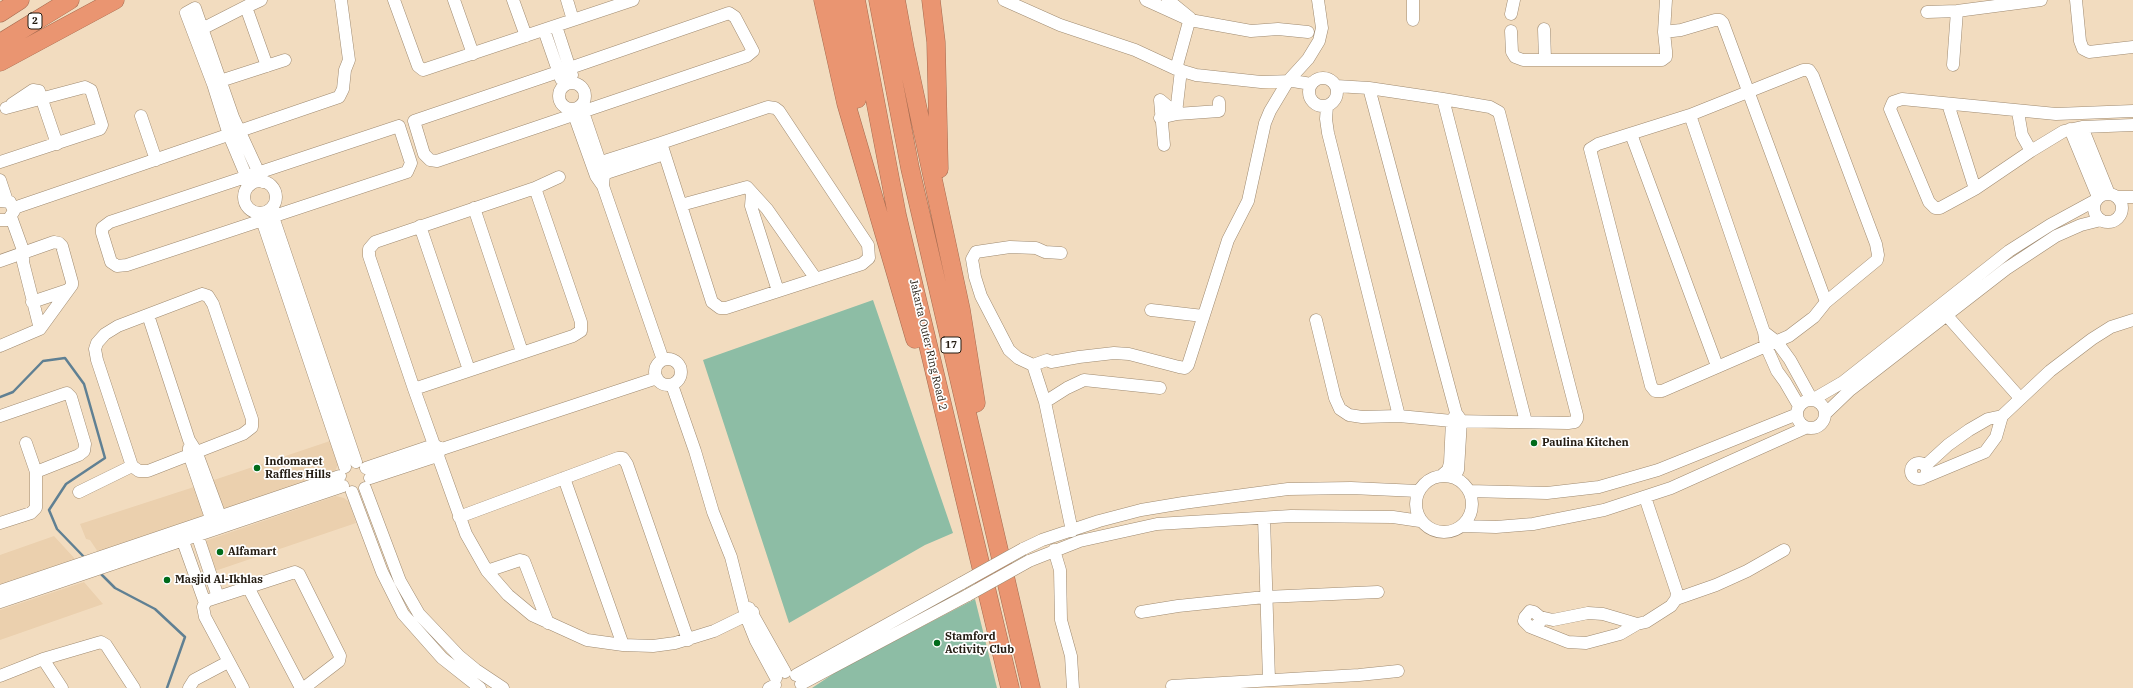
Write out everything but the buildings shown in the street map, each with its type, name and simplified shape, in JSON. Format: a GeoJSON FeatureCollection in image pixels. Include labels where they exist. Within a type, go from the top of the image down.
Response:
{"type":"FeatureCollection","features":[{"type":"Feature","properties":{"kind":"highway","name":"2"},"geometry":{"type":"LineString","coordinates":[[0,13],[20,0]]}},
{"type":"Feature","properties":{"kind":"highway","name":"2"},"geometry":{"type":"LineString","coordinates":[[0,43],[70,0]]}},
{"type":"Feature","properties":{"kind":"highway"},"geometry":{"type":"LineString","coordinates":[[0,62],[115,0]]}},
{"type":"Feature","properties":{"kind":"highway"},"geometry":{"type":"LineString","coordinates":[[823,0],[846,103],[973,533]]}},
{"type":"Feature","properties":{"kind":"highway"},"geometry":{"type":"LineString","coordinates":[[840,0],[871,191]]}},
{"type":"Feature","properties":{"kind":"highway","name":"Jakarta Outer Ring Road 2"},"geometry":{"type":"LineString","coordinates":[[856,0],[897,215],[1010,688]]}},
{"type":"Feature","properties":{"kind":"highway","name":"Jakarta Outer Ring Road 2"},"geometry":{"type":"LineString","coordinates":[[878,0],[910,168],[1032,688]]}},
{"type":"Feature","properties":{"kind":"highway"},"geometry":{"type":"LineString","coordinates":[[896,0],[905,49],[961,310],[1000,551]]}},
{"type":"Feature","properties":{"kind":"highway"},"geometry":{"type":"LineString","coordinates":[[931,0],[936,42],[940,214]]}},
{"type":"Feature","properties":{"kind":"street"},"geometry":{"type":"LineString","coordinates":[[260,0],[199,30],[249,181],[245,193],[245,203],[251,211],[267,215]]}},
{"type":"Feature","properties":{"kind":"street"},"geometry":{"type":"LineString","coordinates":[[6,211],[234,134],[338,97],[342,93],[345,70],[349,60],[341,0]]}},
{"type":"Feature","properties":{"kind":"street"},"geometry":{"type":"LineString","coordinates":[[394,0],[419,69],[427,70],[626,1]]}},
{"type":"Feature","properties":{"kind":"street"},"geometry":{"type":"LineString","coordinates":[[454,0],[473,54]]}},
{"type":"Feature","properties":{"kind":"street"},"geometry":{"type":"LineString","coordinates":[[513,0],[526,36]]}},
{"type":"Feature","properties":{"kind":"street"},"geometry":{"type":"LineString","coordinates":[[567,0],[573,20]]}},
{"type":"Feature","properties":{"kind":"street"},"geometry":{"type":"LineString","coordinates":[[1004,0],[1060,25],[1135,50],[1179,70],[1196,75],[1261,82],[1288,81],[1311,84]]}},
{"type":"Feature","properties":{"kind":"street"},"geometry":{"type":"LineString","coordinates":[[1146,0],[1190,20],[1251,30],[1278,29],[1308,32]]}},
{"type":"Feature","properties":{"kind":"street"},"geometry":{"type":"LineString","coordinates":[[1168,0],[1186,14],[1190,20],[1179,70],[1176,113]]}},
{"type":"Feature","properties":{"kind":"street"},"geometry":{"type":"LineString","coordinates":[[1061,253],[1045,252],[1036,248],[1010,247],[976,252],[973,257],[972,267],[981,296],[1009,350],[1018,358],[1033,365],[1047,360],[1051,362],[1114,353],[1129,354],[1185,368],[1189,363],[1228,240],[1248,201],[1265,123],[1288,81],[1308,59],[1319,41],[1322,28],[1318,0]]}},
{"type":"Feature","properties":{"kind":"street"},"geometry":{"type":"LineString","coordinates":[[1413,0],[1413,20]]}},
{"type":"Feature","properties":{"kind":"street"},"geometry":{"type":"LineString","coordinates":[[1511,14],[1514,0]]}},
{"type":"Feature","properties":{"kind":"street"},"geometry":{"type":"LineString","coordinates":[[1511,31],[1511,46],[1516,57],[1523,60],[1662,60],[1666,57],[1664,32],[1666,0]]}},
{"type":"Feature","properties":{"kind":"street"},"geometry":{"type":"LineString","coordinates":[[1927,12],[1957,11],[2041,0]]}},
{"type":"Feature","properties":{"kind":"street"},"geometry":{"type":"LineString","coordinates":[[2076,0],[2080,41],[2083,49],[2089,52],[2133,47]]}},
{"type":"Feature","properties":{"kind":"street"},"geometry":{"type":"LineString","coordinates":[[246,7],[267,66]]}},
{"type":"Feature","properties":{"kind":"street"},"geometry":{"type":"LineString","coordinates":[[1954,65],[1957,11]]}},
{"type":"Feature","properties":{"kind":"street"},"geometry":{"type":"LineString","coordinates":[[729,13],[735,17],[752,48],[752,53],[746,56],[577,110],[437,161],[430,160],[424,154],[414,121],[564,70],[729,13]]}},
{"type":"Feature","properties":{"kind":"street"},"geometry":{"type":"LineString","coordinates":[[1664,32],[1681,30],[1715,20],[1722,22],[1750,92],[1826,302]]}},
{"type":"Feature","properties":{"kind":"street"},"geometry":{"type":"LineString","coordinates":[[556,26],[564,70]]}},
{"type":"Feature","properties":{"kind":"street"},"geometry":{"type":"LineString","coordinates":[[1544,29],[1544,59]]}},
{"type":"Feature","properties":{"kind":"street"},"geometry":{"type":"LineString","coordinates":[[544,30],[564,70],[569,85]]}},
{"type":"Feature","properties":{"kind":"street"},"geometry":{"type":"LineString","coordinates":[[217,82],[285,60]]}},
{"type":"Feature","properties":{"kind":"street"},"geometry":{"type":"LineString","coordinates":[[1803,70],[1809,70],[1813,76],[1876,244],[1878,255],[1873,264],[1826,302],[1814,317],[1789,336],[1662,391],[1655,391],[1651,386],[1590,149],[1594,146],[1690,115],[1803,70]]}},
{"type":"Feature","properties":{"kind":"street"},"geometry":{"type":"LineString","coordinates":[[1319,78],[1324,78],[1333,82],[1336,86],[1337,96],[1335,100],[1327,106],[1318,106],[1313,103],[1308,94],[1311,84],[1319,78]]}},
{"type":"Feature","properties":{"kind":"street"},"geometry":{"type":"LineString","coordinates":[[577,110],[584,100],[584,93],[580,87],[569,85],[560,91],[561,104],[577,110],[664,360]]}},
{"type":"Feature","properties":{"kind":"street"},"geometry":{"type":"LineString","coordinates":[[1316,320],[1332,390],[1340,409],[1354,417],[1399,416],[1526,422],[1573,422],[1577,419],[1578,414],[1501,117],[1494,108],[1443,98],[1369,88],[1336,86]]}},
{"type":"Feature","properties":{"kind":"street"},"geometry":{"type":"LineString","coordinates":[[0,162],[100,129],[102,123],[91,90],[88,88],[85,87],[43,100]]}},
{"type":"Feature","properties":{"kind":"street"},"geometry":{"type":"LineString","coordinates":[[1369,88],[1457,418],[1448,476]]}},
{"type":"Feature","properties":{"kind":"street"},"geometry":{"type":"LineString","coordinates":[[3,109],[35,89],[39,91],[57,144]]}},
{"type":"Feature","properties":{"kind":"street"},"geometry":{"type":"LineString","coordinates":[[1443,98],[1526,422]]}},
{"type":"Feature","properties":{"kind":"street"},"geometry":{"type":"LineString","coordinates":[[2133,111],[2060,114],[2018,112],[1902,99],[1893,102],[1890,109],[1932,206],[1940,208],[1975,189],[2031,151],[2076,128],[2133,124]]}},
{"type":"Feature","properties":{"kind":"street"},"geometry":{"type":"LineString","coordinates":[[1164,145],[1160,118],[1160,100],[1176,113]]}},
{"type":"Feature","properties":{"kind":"street"},"geometry":{"type":"LineString","coordinates":[[1160,118],[1176,113],[1219,111],[1219,102]]}},
{"type":"Feature","properties":{"kind":"street"},"geometry":{"type":"LineString","coordinates":[[1948,104],[1975,189]]}},
{"type":"Feature","properties":{"kind":"street"},"geometry":{"type":"LineString","coordinates":[[1327,106],[1326,119],[1328,133],[1399,416]]}},
{"type":"Feature","properties":{"kind":"street"},"geometry":{"type":"LineString","coordinates":[[598,169],[663,149],[768,107],[775,108],[779,111],[868,246],[870,252],[869,258],[862,264],[726,308],[716,305],[712,302],[663,149]]}},
{"type":"Feature","properties":{"kind":"street"},"geometry":{"type":"LineString","coordinates":[[2018,112],[2020,130],[2031,151]]}},
{"type":"Feature","properties":{"kind":"street"},"geometry":{"type":"LineString","coordinates":[[1690,115],[1764,332],[1771,344],[1777,371],[1785,382],[1801,425],[1805,428]]}},
{"type":"Feature","properties":{"kind":"street"},"geometry":{"type":"LineString","coordinates":[[141,116],[156,160]]}},
{"type":"Feature","properties":{"kind":"street"},"geometry":{"type":"LineString","coordinates":[[399,126],[410,158],[411,167],[407,172],[267,215],[127,265],[117,266],[111,262],[102,233],[102,228],[105,225],[249,181],[399,126]]}},
{"type":"Feature","properties":{"kind":"street"},"geometry":{"type":"LineString","coordinates":[[1469,491],[1547,493],[1599,487],[1658,470],[1797,411],[1842,382],[1942,311],[2042,244],[2081,225],[2101,220],[2108,222],[2116,220],[2128,210],[2105,197],[2076,128]]}},
{"type":"Feature","properties":{"kind":"street"},"geometry":{"type":"LineString","coordinates":[[234,134],[261,177],[274,188],[276,200],[267,215],[355,477],[382,572],[403,614],[442,658],[480,688]]}},
{"type":"Feature","properties":{"kind":"street"},"geometry":{"type":"LineString","coordinates":[[1631,134],[1717,366]]}},
{"type":"Feature","properties":{"kind":"street"},"geometry":{"type":"LineString","coordinates":[[559,177],[535,188],[375,242],[369,249],[369,256],[414,389],[438,450],[459,517],[478,557],[487,571],[516,602],[532,615],[586,640],[623,645],[653,646],[688,640],[714,631],[749,614]]}},
{"type":"Feature","properties":{"kind":"street"},"geometry":{"type":"LineString","coordinates":[[0,180],[6,211],[21,257],[40,329]]}},
{"type":"Feature","properties":{"kind":"street"},"geometry":{"type":"LineString","coordinates":[[681,205],[747,187],[767,209],[816,279]]}},
{"type":"Feature","properties":{"kind":"street"},"geometry":{"type":"LineString","coordinates":[[414,389],[573,336],[581,331],[582,328],[535,188]]}},
{"type":"Feature","properties":{"kind":"street"},"geometry":{"type":"LineString","coordinates":[[752,193],[751,206],[778,291]]}},
{"type":"Feature","properties":{"kind":"street"},"geometry":{"type":"LineString","coordinates":[[2101,220],[2094,211],[2105,197]]}},
{"type":"Feature","properties":{"kind":"street"},"geometry":{"type":"LineString","coordinates":[[1463,526],[1496,527],[1556,520],[1604,510],[1671,488],[1805,428],[1818,426],[1823,421],[1825,414],[1850,390],[2009,251],[2050,225],[2105,197],[2133,197]]}},
{"type":"Feature","properties":{"kind":"street"},"geometry":{"type":"LineString","coordinates":[[474,208],[522,352]]}},
{"type":"Feature","properties":{"kind":"street"},"geometry":{"type":"LineString","coordinates":[[420,226],[469,370]]}},
{"type":"Feature","properties":{"kind":"street"},"geometry":{"type":"LineString","coordinates":[[0,261],[21,257],[54,242],[59,243],[62,246],[72,279],[72,285],[40,329],[0,346]]}},
{"type":"Feature","properties":{"kind":"street"},"geometry":{"type":"LineString","coordinates":[[32,302],[68,290]]}},
{"type":"Feature","properties":{"kind":"street"},"geometry":{"type":"LineString","coordinates":[[202,294],[208,296],[213,304],[252,424],[247,433],[143,472],[132,466],[95,349],[100,338],[110,330],[148,314],[202,294]]}},
{"type":"Feature","properties":{"kind":"street"},"geometry":{"type":"LineString","coordinates":[[1151,310],[1203,316]]}},
{"type":"Feature","properties":{"kind":"street"},"geometry":{"type":"LineString","coordinates":[[1942,311],[2020,398]]}},
{"type":"Feature","properties":{"kind":"street"},"geometry":{"type":"LineString","coordinates":[[148,314],[192,453],[218,523]]}},
{"type":"Feature","properties":{"kind":"street"},"geometry":{"type":"LineString","coordinates":[[2002,416],[1988,419],[1969,430],[1936,456],[1925,472],[1943,469],[1985,452],[1996,437],[2002,416],[2050,371],[2092,339],[2111,327],[2133,320]]}},
{"type":"Feature","properties":{"kind":"street"},"geometry":{"type":"LineString","coordinates":[[1771,344],[1790,360],[1812,400],[1821,406],[1825,414]]}},
{"type":"Feature","properties":{"kind":"street"},"geometry":{"type":"LineString","coordinates":[[664,360],[674,361],[681,370],[678,380],[672,385],[663,384],[657,378],[656,368],[664,360]]}},
{"type":"Feature","properties":{"kind":"street"},"geometry":{"type":"LineString","coordinates":[[1033,365],[1045,402],[1072,531]]}},
{"type":"Feature","properties":{"kind":"street"},"geometry":{"type":"LineString","coordinates":[[0,591],[105,562],[355,477],[657,378]]}},
{"type":"Feature","properties":{"kind":"street"},"geometry":{"type":"LineString","coordinates":[[1045,402],[1072,385],[1084,380],[1160,388]]}},
{"type":"Feature","properties":{"kind":"street"},"geometry":{"type":"LineString","coordinates":[[672,385],[695,451],[713,512],[731,557],[756,642],[785,682]]}},
{"type":"Feature","properties":{"kind":"street"},"geometry":{"type":"LineString","coordinates":[[0,416],[60,395],[67,394],[71,397],[85,444],[84,450],[79,455],[36,472]]}},
{"type":"Feature","properties":{"kind":"street"},"geometry":{"type":"LineString","coordinates":[[0,523],[36,508],[36,472],[26,442]]}},
{"type":"Feature","properties":{"kind":"street"},"geometry":{"type":"LineString","coordinates":[[1936,456],[1943,469]]}},
{"type":"Feature","properties":{"kind":"street"},"geometry":{"type":"LineString","coordinates":[[459,517],[618,458],[625,460],[688,640]]}},
{"type":"Feature","properties":{"kind":"street"},"geometry":{"type":"LineString","coordinates":[[79,492],[132,466]]}},
{"type":"Feature","properties":{"kind":"street"},"geometry":{"type":"LineString","coordinates":[[785,682],[968,595],[1028,561],[1080,541],[1145,525],[1188,521],[1353,516],[1393,517],[1420,521],[1433,530],[1443,533],[1454,531],[1463,526],[1469,518],[1472,509],[1469,491],[1463,483],[1448,476],[1433,477],[1424,483],[1418,491],[1416,508],[1420,521]]}},
{"type":"Feature","properties":{"kind":"street"},"geometry":{"type":"LineString","coordinates":[[355,477],[400,581],[419,614],[459,656],[476,670],[503,688]]}},
{"type":"Feature","properties":{"kind":"street"},"geometry":{"type":"LineString","coordinates":[[564,478],[623,645]]}},
{"type":"Feature","properties":{"kind":"street"},"geometry":{"type":"LineString","coordinates":[[785,682],[1023,549],[1042,540],[1100,521],[1141,510],[1267,491],[1351,488],[1418,491]]}},
{"type":"Feature","properties":{"kind":"street"},"geometry":{"type":"LineString","coordinates":[[1637,624],[1595,613],[1580,614],[1553,620],[1540,617],[1538,625],[1530,627],[1568,642],[1586,643],[1611,637],[1637,624],[1646,622],[1672,606],[1676,599],[1677,593],[1645,497]]}},
{"type":"Feature","properties":{"kind":"street"},"geometry":{"type":"LineString","coordinates":[[1264,518],[1265,597],[1269,680]]}},
{"type":"Feature","properties":{"kind":"street"},"geometry":{"type":"LineString","coordinates":[[196,531],[218,597]]}},
{"type":"Feature","properties":{"kind":"street"},"geometry":{"type":"LineString","coordinates":[[181,536],[205,603]]}},
{"type":"Feature","properties":{"kind":"street"},"geometry":{"type":"LineString","coordinates":[[1054,550],[1060,570],[1061,620],[1071,656],[1073,688]]}},
{"type":"Feature","properties":{"kind":"street"},"geometry":{"type":"LineString","coordinates":[[1676,599],[1709,588],[1747,571],[1784,550]]}},
{"type":"Feature","properties":{"kind":"street"},"geometry":{"type":"LineString","coordinates":[[487,571],[520,560],[524,561],[548,623]]}},
{"type":"Feature","properties":{"kind":"street"},"geometry":{"type":"LineString","coordinates":[[0,602],[79,569]]}},
{"type":"Feature","properties":{"kind":"street"},"geometry":{"type":"LineString","coordinates":[[243,688],[228,662],[202,609],[205,603],[218,597],[292,572],[299,574],[340,658],[339,661],[303,688],[248,588]]}},
{"type":"Feature","properties":{"kind":"street"},"geometry":{"type":"LineString","coordinates":[[1141,612],[1178,606],[1265,597],[1378,592]]}},
{"type":"Feature","properties":{"kind":"street"},"geometry":{"type":"LineString","coordinates":[[1549,634],[1553,620]]}},
{"type":"Feature","properties":{"kind":"street"},"geometry":{"type":"LineString","coordinates":[[0,676],[43,659],[101,642],[106,645],[134,688]]}},
{"type":"Feature","properties":{"kind":"street"},"geometry":{"type":"LineString","coordinates":[[43,659],[62,688]]}},
{"type":"Feature","properties":{"kind":"street"},"geometry":{"type":"LineString","coordinates":[[189,688],[194,680],[228,662]]}},
{"type":"Feature","properties":{"kind":"street"},"geometry":{"type":"LineString","coordinates":[[1172,686],[1234,685],[1269,680],[1398,671]]}},
{"type":"Feature","properties":{"kind":"street"},"geometry":{"type":"LineString","coordinates":[[1302,688],[1317,676]]}},
{"type":"Feature","properties":{"kind":"shaded area"},"geometry":{"type":"Polygon","coordinates":[[[330,441],[338,465],[333,475],[223,512],[211,481],[330,441]]]}},
{"type":"Feature","properties":{"kind":"shaded area"},"geometry":{"type":"Polygon","coordinates":[[[194,487],[205,518],[98,552],[90,540],[86,539],[80,524],[194,487]]]}},
{"type":"Feature","properties":{"kind":"shaded area"},"geometry":{"type":"Polygon","coordinates":[[[336,496],[344,498],[349,502],[356,523],[215,571],[205,541],[336,496]]]}},
{"type":"Feature","properties":{"kind":"shaded area"},"geometry":{"type":"Polygon","coordinates":[[[54,536],[76,560],[0,585],[0,555],[54,536]]]}},
{"type":"Feature","properties":{"kind":"shaded area"},"geometry":{"type":"Polygon","coordinates":[[[84,582],[103,604],[0,640],[0,610],[84,582]]]}},
{"type":"Feature","properties":{"kind":"green space"},"geometry":{"type":"Polygon","coordinates":[[[873,300],[953,533],[925,545],[789,623],[703,360],[873,300]]]}},
{"type":"Feature","properties":{"kind":"green space","name":"Stamford Activity Club"},"geometry":{"type":"Polygon","coordinates":[[[975,599],[997,688],[812,688],[839,670],[975,599]]]}},
{"type":"Feature","properties":{"kind":"waterway"},"geometry":{"type":"LineString","coordinates":[[0,397],[13,392],[43,361],[65,358],[84,384],[105,458],[66,484],[49,510],[57,529],[85,558]]}},
{"type":"Feature","properties":{"kind":"waterway"},"geometry":{"type":"LineString","coordinates":[[100,573],[115,588],[155,609],[185,637],[167,688]]}},
{"type":"Feature","properties":{"kind":"place","name":"Paulina Kitchen"},"geometry":{"type":"Point","coordinates":[1534,443]}},
{"type":"Feature","properties":{"kind":"place","name":"Indomaret Raffles Hills"},"geometry":{"type":"Point","coordinates":[257,468]}},
{"type":"Feature","properties":{"kind":"place","name":"Alfamart"},"geometry":{"type":"Point","coordinates":[220,552]}},
{"type":"Feature","properties":{"kind":"place","name":"Masjid Al-Ikhlas"},"geometry":{"type":"Point","coordinates":[167,580]}},
{"type":"Feature","properties":{"kind":"place","name":"Stamford Activity Club"},"geometry":{"type":"Point","coordinates":[937,643]}}]}
